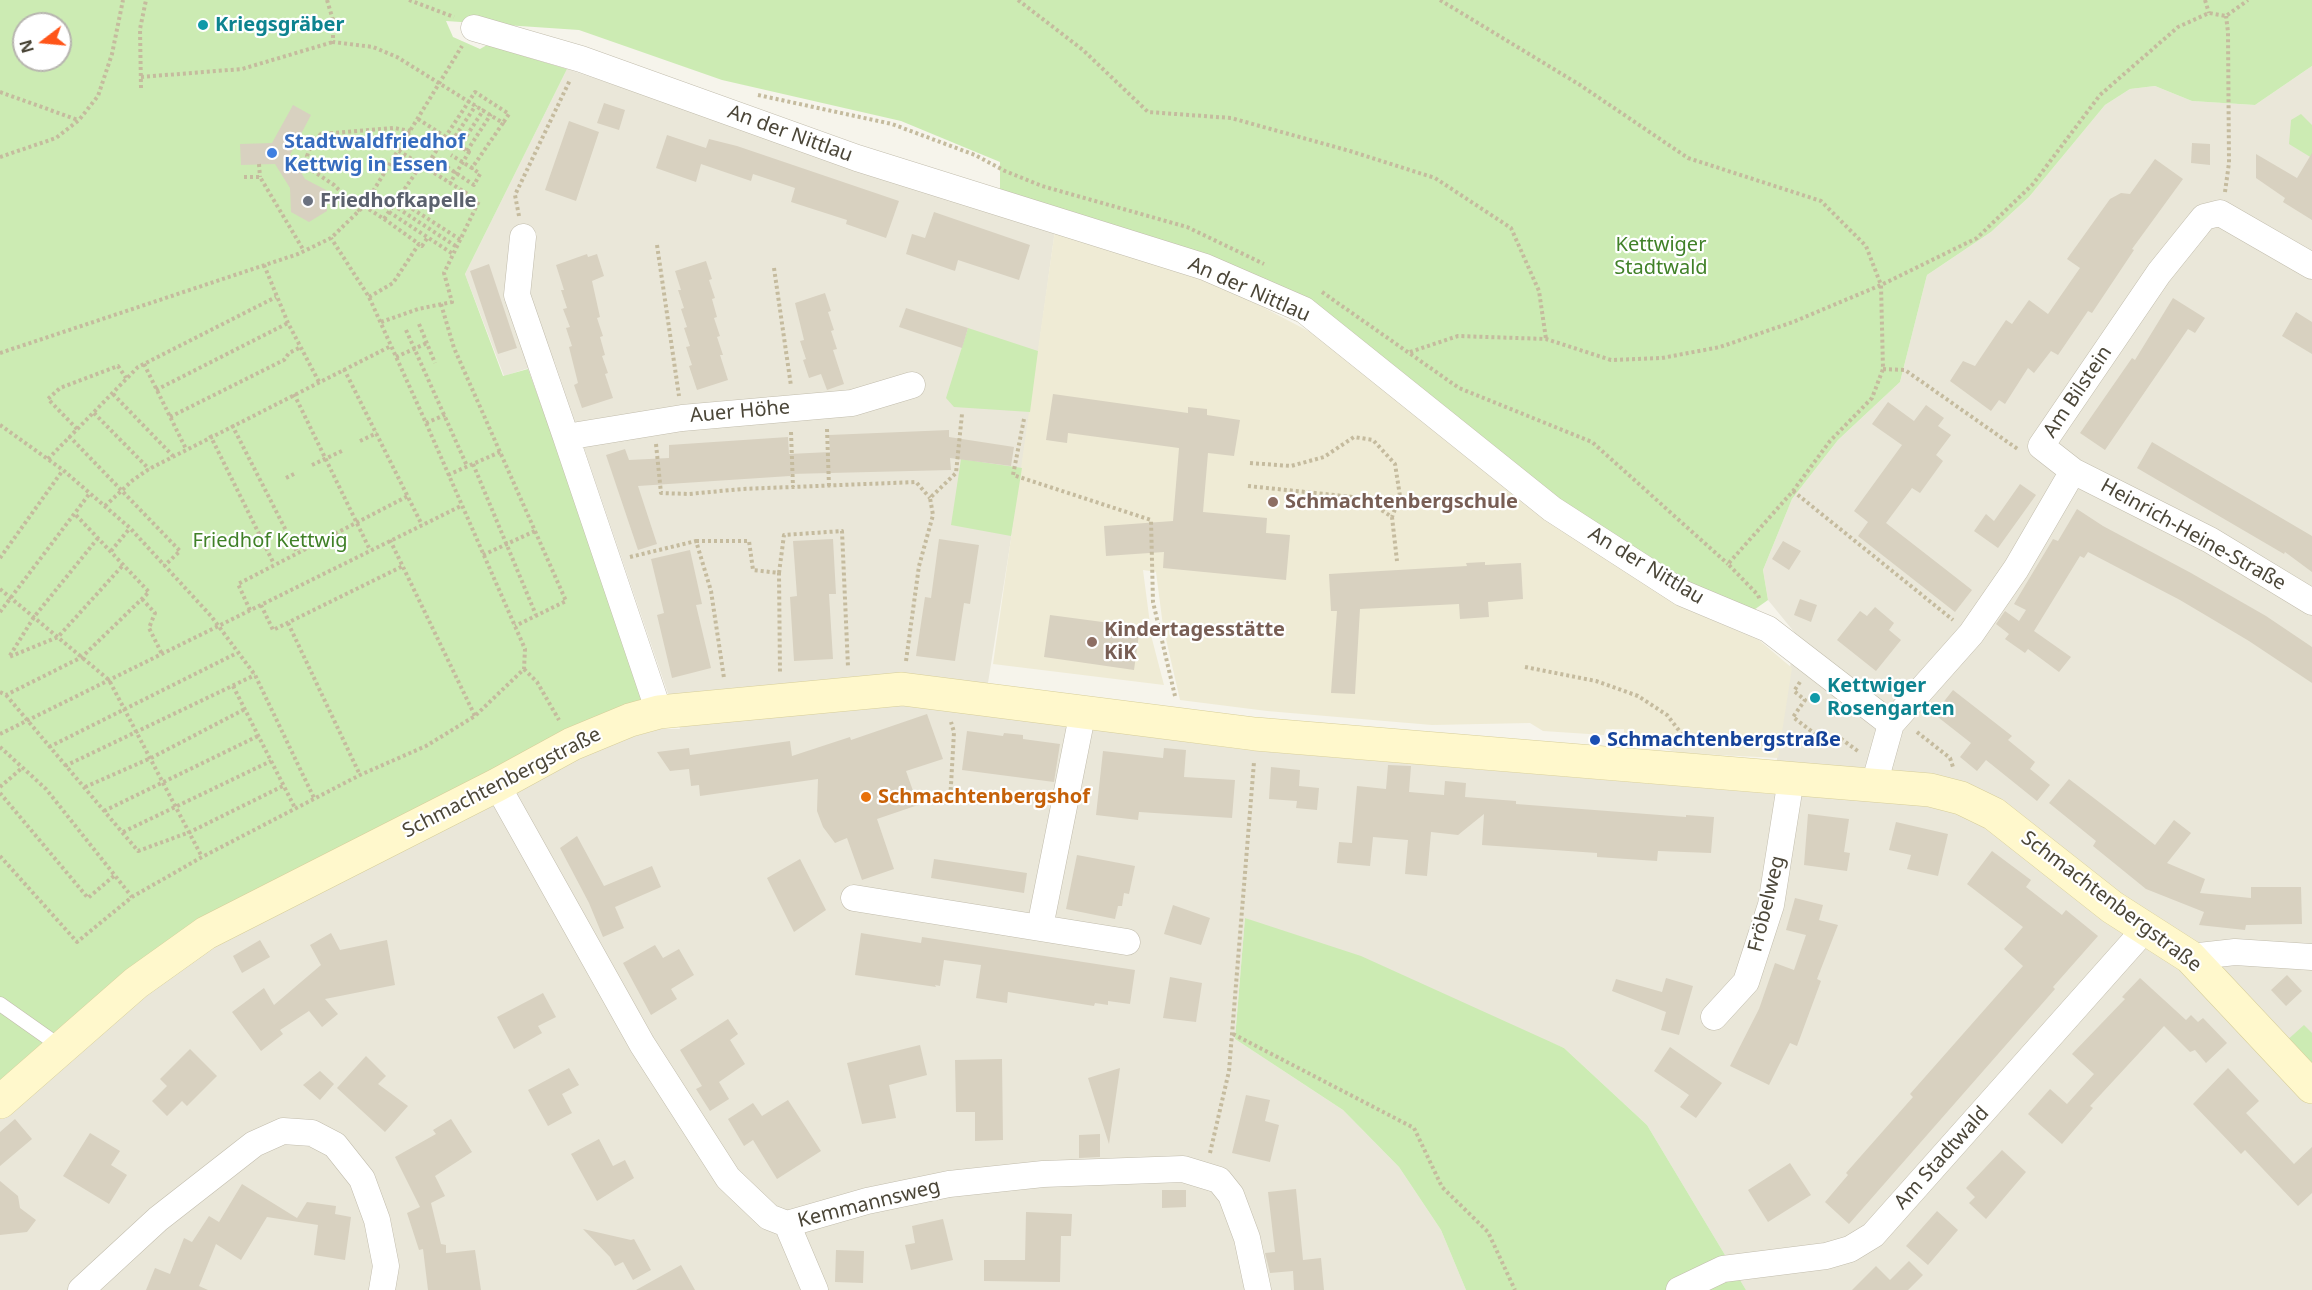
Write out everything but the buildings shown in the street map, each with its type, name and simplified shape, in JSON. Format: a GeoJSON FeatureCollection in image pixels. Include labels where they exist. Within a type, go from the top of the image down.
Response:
{"type":"FeatureCollection","features":[{"type":"Feature","properties":{"kind":"street","name":"An der Nittlau"},"geometry":{"type":"LineString","coordinates":[[474,28],[580,59],[857,158],[1205,267],[1304,310],[1552,509],[1682,593],[1768,629],[1890,724]]}},
{"type":"Feature","properties":{"kind":"street"},"geometry":{"type":"LineString","coordinates":[[2220,213],[2312,266]]}},
{"type":"Feature","properties":{"kind":"street","name":"Am Bilstein"},"geometry":{"type":"LineString","coordinates":[[2073,471],[2041,446],[2159,273],[2204,217],[2220,213]]}},
{"type":"Feature","properties":{"kind":"street"},"geometry":{"type":"LineString","coordinates":[[523,237],[517,295],[659,712]]}},
{"type":"Feature","properties":{"kind":"street","name":"Auer Höhe"},"geometry":{"type":"LineString","coordinates":[[566,437],[682,418],[852,403],[912,385]]}},
{"type":"Feature","properties":{"kind":"street"},"geometry":{"type":"LineString","coordinates":[[1874,785],[1890,724],[1971,634],[2016,569],[2073,471]]}},
{"type":"Feature","properties":{"kind":"street","name":"Heinrich-Heine-Straße"},"geometry":{"type":"LineString","coordinates":[[2073,471],[2210,540],[2312,602]]}},
{"type":"Feature","properties":{"kind":"street","name":"Schmachtenbergstraße"},"geometry":{"type":"LineString","coordinates":[[0,1102],[136,983],[206,933],[497,785],[572,744],[630,720],[659,712],[902,689],[1256,734],[1930,790],[1961,798],[1994,814],[2112,907],[2147,927],[2190,957],[2312,1087]]}},
{"type":"Feature","properties":{"kind":"street"},"geometry":{"type":"LineString","coordinates":[[1040,927],[1083,711]]}},
{"type":"Feature","properties":{"kind":"street","name":"Fröbelweg"},"geometry":{"type":"LineString","coordinates":[[1714,1017],[1746,982],[1771,905],[1791,779]]}},
{"type":"Feature","properties":{"kind":"street","name":"Kemmannsweg"},"geometry":{"type":"LineString","coordinates":[[497,785],[642,1044],[728,1178],[769,1217],[787,1224],[867,1201],[949,1184],[1043,1174],[1183,1169],[1204,1173],[1219,1180],[1231,1195],[1246,1238],[1258,1290]]}},
{"type":"Feature","properties":{"kind":"street"},"geometry":{"type":"LineString","coordinates":[[854,898],[1127,942]]}},
{"type":"Feature","properties":{"kind":"street","name":"Am Stadtwald"},"geometry":{"type":"LineString","coordinates":[[1679,1290],[1723,1269],[1826,1256],[1850,1249],[1873,1235],[2147,927]]}},
{"type":"Feature","properties":{"kind":"street"},"geometry":{"type":"LineString","coordinates":[[2190,957],[2235,952],[2310,956]]}},
{"type":"Feature","properties":{"kind":"street"},"geometry":{"type":"LineString","coordinates":[[81,1290],[166,1212],[254,1144],[283,1131],[312,1132],[335,1145],[362,1179],[377,1220],[386,1266],[382,1290]]}},
{"type":"Feature","properties":{"kind":"street"},"geometry":{"type":"LineString","coordinates":[[787,1224],[815,1290]]}},
{"type":"Feature","properties":{"kind":"lane"},"geometry":{"type":"LineString","coordinates":[[0,1004],[61,1047]]}},
{"type":"Feature","properties":{"kind":"path"},"geometry":{"type":"LineString","coordinates":[[0,158],[56,138],[79,120],[98,96],[112,54],[123,0]]}},
{"type":"Feature","properties":{"kind":"path"},"geometry":{"type":"LineString","coordinates":[[141,88],[140,29],[146,0]]}},
{"type":"Feature","properties":{"kind":"path"},"geometry":{"type":"LineString","coordinates":[[327,0],[333,20],[333,42]]}},
{"type":"Feature","properties":{"kind":"path"},"geometry":{"type":"LineString","coordinates":[[0,353],[264,265],[304,251],[331,238],[364,206],[474,28],[447,13],[410,0]]}},
{"type":"Feature","properties":{"kind":"path"},"geometry":{"type":"LineString","coordinates":[[1018,0],[1083,50],[1148,112],[1231,118],[1350,150],[1435,178],[1511,228],[1539,291],[1546,339]]}},
{"type":"Feature","properties":{"kind":"path"},"geometry":{"type":"LineString","coordinates":[[1440,0],[1580,86],[1688,158],[1821,201],[1866,246],[1881,285],[1883,369],[1872,398],[1830,441],[1793,491],[1728,564]]}},
{"type":"Feature","properties":{"kind":"path"},"geometry":{"type":"LineString","coordinates":[[2205,0],[2209,13]]}},
{"type":"Feature","properties":{"kind":"path"},"geometry":{"type":"LineString","coordinates":[[1409,352],[1458,336],[1546,339],[1611,360],[1662,358],[1741,340],[1793,322],[1881,285],[1977,238],[2033,184],[2100,95],[2178,27],[2209,13],[2226,16],[2248,0]]}},
{"type":"Feature","properties":{"kind":"path"},"geometry":{"type":"LineString","coordinates":[[2220,213],[2229,163],[2226,16]]}},
{"type":"Feature","properties":{"kind":"path"},"geometry":{"type":"LineString","coordinates":[[141,77],[242,69],[333,42],[373,47],[441,82],[503,123]]}},
{"type":"Feature","properties":{"kind":"path"},"geometry":{"type":"LineString","coordinates":[[523,237],[515,195],[580,59]]}},
{"type":"Feature","properties":{"kind":"path"},"geometry":{"type":"LineString","coordinates":[[0,92],[79,120]]}},
{"type":"Feature","properties":{"kind":"path"},"geometry":{"type":"LineString","coordinates":[[384,219],[397,199],[432,157],[475,92],[509,114],[472,168]]}},
{"type":"Feature","properties":{"kind":"path"},"geometry":{"type":"LineString","coordinates":[[753,94],[892,124],[975,155],[1005,171],[1042,186],[1187,227],[1269,266]]}},
{"type":"Feature","properties":{"kind":"path"},"geometry":{"type":"LineString","coordinates":[[452,141],[476,105]]}},
{"type":"Feature","properties":{"kind":"path"},"geometry":{"type":"LineString","coordinates":[[460,146],[484,110]]}},
{"type":"Feature","properties":{"kind":"path"},"geometry":{"type":"LineString","coordinates":[[467,151],[491,114]]}},
{"type":"Feature","properties":{"kind":"path"},"geometry":{"type":"LineString","coordinates":[[418,119],[470,152],[450,183]]}},
{"type":"Feature","properties":{"kind":"path"},"geometry":{"type":"LineString","coordinates":[[360,211],[334,185],[314,171],[307,156],[312,143],[321,134],[394,128],[411,131]]}},
{"type":"Feature","properties":{"kind":"path"},"geometry":{"type":"LineString","coordinates":[[381,322],[418,309],[452,302],[444,273],[480,201],[399,151]]}},
{"type":"Feature","properties":{"kind":"path"},"geometry":{"type":"LineString","coordinates":[[432,157],[474,185],[480,174],[451,155]]}},
{"type":"Feature","properties":{"kind":"path"},"geometry":{"type":"LineString","coordinates":[[259,164],[260,177],[304,251]]}},
{"type":"Feature","properties":{"kind":"path"},"geometry":{"type":"LineString","coordinates":[[244,177],[260,177]]}},
{"type":"Feature","properties":{"kind":"path"},"geometry":{"type":"LineString","coordinates":[[397,199],[461,240]]}},
{"type":"Feature","properties":{"kind":"path"},"geometry":{"type":"LineString","coordinates":[[393,205],[458,248]]}},
{"type":"Feature","properties":{"kind":"path"},"geometry":{"type":"LineString","coordinates":[[364,206],[422,246],[428,237]]}},
{"type":"Feature","properties":{"kind":"path"},"geometry":{"type":"LineString","coordinates":[[389,212],[453,254]]}},
{"type":"Feature","properties":{"kind":"path"},"geometry":{"type":"LineString","coordinates":[[0,856],[77,942],[132,897],[202,857],[360,775],[426,746],[475,717],[524,669],[525,649],[381,322],[369,297],[331,238]]}},
{"type":"Feature","properties":{"kind":"path"},"geometry":{"type":"LineString","coordinates":[[369,297],[393,283],[419,244]]}},
{"type":"Feature","properties":{"kind":"path"},"geometry":{"type":"LineString","coordinates":[[657,245],[682,418]]}},
{"type":"Feature","properties":{"kind":"path"},"geometry":{"type":"LineString","coordinates":[[264,265],[288,323],[319,382]]}},
{"type":"Feature","properties":{"kind":"path"},"geometry":{"type":"LineString","coordinates":[[774,267],[792,407],[793,487]]}},
{"type":"Feature","properties":{"kind":"path"},"geometry":{"type":"LineString","coordinates":[[1320,290],[1459,388],[1592,442],[1728,564],[1758,595],[1768,629]]}},
{"type":"Feature","properties":{"kind":"path"},"geometry":{"type":"LineString","coordinates":[[48,459],[126,378],[144,364],[276,297]]}},
{"type":"Feature","properties":{"kind":"path"},"geometry":{"type":"LineString","coordinates":[[441,304],[454,348],[566,601],[515,626]]}},
{"type":"Feature","properties":{"kind":"path"},"geometry":{"type":"LineString","coordinates":[[156,390],[288,323]]}},
{"type":"Feature","properties":{"kind":"path"},"geometry":{"type":"LineString","coordinates":[[419,324],[435,363]]}},
{"type":"Feature","properties":{"kind":"path"},"geometry":{"type":"LineString","coordinates":[[406,330],[467,466]]}},
{"type":"Feature","properties":{"kind":"path"},"geometry":{"type":"LineString","coordinates":[[396,357],[427,344]]}},
{"type":"Feature","properties":{"kind":"path"},"geometry":{"type":"LineString","coordinates":[[170,417],[284,360],[289,353],[301,346]]}},
{"type":"Feature","properties":{"kind":"path"},"geometry":{"type":"LineString","coordinates":[[105,506],[149,469],[210,435],[391,346]]}},
{"type":"Feature","properties":{"kind":"path"},"geometry":{"type":"LineString","coordinates":[[144,364],[186,449]]}},
{"type":"Feature","properties":{"kind":"path"},"geometry":{"type":"LineString","coordinates":[[77,429],[48,399],[60,388],[118,366],[126,378]]}},
{"type":"Feature","properties":{"kind":"path"},"geometry":{"type":"LineString","coordinates":[[344,369],[422,525]]}},
{"type":"Feature","properties":{"kind":"path"},"geometry":{"type":"LineString","coordinates":[[1883,369],[1905,370],[2014,448],[2026,450],[2041,446]]}},
{"type":"Feature","properties":{"kind":"path"},"geometry":{"type":"LineString","coordinates":[[113,394],[173,456]]}},
{"type":"Feature","properties":{"kind":"path"},"geometry":{"type":"LineString","coordinates":[[294,394],[370,550]]}},
{"type":"Feature","properties":{"kind":"path"},"geometry":{"type":"LineString","coordinates":[[826,405],[829,486]]}},
{"type":"Feature","properties":{"kind":"path"},"geometry":{"type":"LineString","coordinates":[[94,413],[149,469]]}},
{"type":"Feature","properties":{"kind":"path"},"geometry":{"type":"LineString","coordinates":[[930,498],[956,473],[962,414]]}},
{"type":"Feature","properties":{"kind":"path"},"geometry":{"type":"LineString","coordinates":[[426,423],[445,416]]}},
{"type":"Feature","properties":{"kind":"path"},"geometry":{"type":"LineString","coordinates":[[1024,419],[1013,475],[1151,520],[1153,602],[1182,726]]}},
{"type":"Feature","properties":{"kind":"path"},"geometry":{"type":"LineString","coordinates":[[654,422],[661,493],[689,494],[916,482],[930,498],[933,515],[919,566],[902,689]]}},
{"type":"Feature","properties":{"kind":"path"},"geometry":{"type":"LineString","coordinates":[[0,425],[63,470],[130,528],[218,627],[255,675],[314,798]]}},
{"type":"Feature","properties":{"kind":"path"},"geometry":{"type":"LineString","coordinates":[[232,425],[297,552]]}},
{"type":"Feature","properties":{"kind":"path"},"geometry":{"type":"LineString","coordinates":[[360,441],[377,434]]}},
{"type":"Feature","properties":{"kind":"path"},"geometry":{"type":"LineString","coordinates":[[210,435],[274,564]]}},
{"type":"Feature","properties":{"kind":"path"},"geometry":{"type":"LineString","coordinates":[[69,436],[123,489],[180,551],[164,566]]}},
{"type":"Feature","properties":{"kind":"path"},"geometry":{"type":"LineString","coordinates":[[1250,463],[1290,466],[1324,457],[1354,437],[1373,440],[1395,464],[1400,496],[1392,517],[1397,561]]}},
{"type":"Feature","properties":{"kind":"path"},"geometry":{"type":"LineString","coordinates":[[312,465],[344,450]]}},
{"type":"Feature","properties":{"kind":"path"},"geometry":{"type":"LineString","coordinates":[[448,475],[500,452]]}},
{"type":"Feature","properties":{"kind":"path"},"geometry":{"type":"LineString","coordinates":[[473,464],[536,615]]}},
{"type":"Feature","properties":{"kind":"path"},"geometry":{"type":"LineString","coordinates":[[0,558],[63,470]]}},
{"type":"Feature","properties":{"kind":"path"},"geometry":{"type":"LineString","coordinates":[[286,478],[296,474]]}},
{"type":"Feature","properties":{"kind":"path"},"geometry":{"type":"LineString","coordinates":[[1248,486],[1363,498],[1392,517]]}},
{"type":"Feature","properties":{"kind":"path"},"geometry":{"type":"LineString","coordinates":[[1793,491],[1971,634]]}},
{"type":"Feature","properties":{"kind":"path"},"geometry":{"type":"LineString","coordinates":[[0,612],[90,493]]}},
{"type":"Feature","properties":{"kind":"path"},"geometry":{"type":"LineString","coordinates":[[250,610],[238,584],[408,496]]}},
{"type":"Feature","properties":{"kind":"path"},"geometry":{"type":"LineString","coordinates":[[0,734],[461,506]]}},
{"type":"Feature","properties":{"kind":"path"},"geometry":{"type":"LineString","coordinates":[[6,695],[82,657],[149,592],[74,513]]}},
{"type":"Feature","properties":{"kind":"path"},"geometry":{"type":"LineString","coordinates":[[111,550],[130,528]]}},
{"type":"Feature","properties":{"kind":"path"},"geometry":{"type":"LineString","coordinates":[[483,555],[535,531]]}},
{"type":"Feature","properties":{"kind":"path"},"geometry":{"type":"LineString","coordinates":[[782,701],[778,634],[779,573],[784,535],[842,531],[849,694]]}},
{"type":"Feature","properties":{"kind":"path"},"geometry":{"type":"LineString","coordinates":[[98,538],[34,617],[9,657],[58,637],[124,564]]}},
{"type":"Feature","properties":{"kind":"path"},"geometry":{"type":"LineString","coordinates":[[390,540],[475,717]]}},
{"type":"Feature","properties":{"kind":"path"},"geometry":{"type":"LineString","coordinates":[[696,541],[711,591],[728,706]]}},
{"type":"Feature","properties":{"kind":"path"},"geometry":{"type":"LineString","coordinates":[[608,563],[696,541],[749,541],[753,570],[779,573]]}},
{"type":"Feature","properties":{"kind":"path"},"geometry":{"type":"LineString","coordinates":[[260,605],[273,630],[403,566]]}},
{"type":"Feature","properties":{"kind":"path"},"geometry":{"type":"LineString","coordinates":[[0,589],[109,680],[202,857]]}},
{"type":"Feature","properties":{"kind":"path"},"geometry":{"type":"LineString","coordinates":[[142,599],[155,614],[149,628],[162,654]]}},
{"type":"Feature","properties":{"kind":"path"},"geometry":{"type":"LineString","coordinates":[[288,623],[360,775]]}},
{"type":"Feature","properties":{"kind":"path"},"geometry":{"type":"LineString","coordinates":[[49,747],[237,652]]}},
{"type":"Feature","properties":{"kind":"path"},"geometry":{"type":"LineString","coordinates":[[1814,665],[1794,691],[1805,700],[1793,717],[1828,744],[1836,735],[1857,750]]}},
{"type":"Feature","properties":{"kind":"path"},"geometry":{"type":"LineString","coordinates":[[1525,667],[1596,681],[1638,696],[1667,715],[1682,732],[1691,747],[1693,771]]}},
{"type":"Feature","properties":{"kind":"path"},"geometry":{"type":"LineString","coordinates":[[524,669],[537,682],[572,744]]}},
{"type":"Feature","properties":{"kind":"path"},"geometry":{"type":"LineString","coordinates":[[65,766],[255,675]]}},
{"type":"Feature","properties":{"kind":"path"},"geometry":{"type":"LineString","coordinates":[[233,686],[295,808]]}},
{"type":"Feature","properties":{"kind":"path"},"geometry":{"type":"LineString","coordinates":[[0,692],[6,695],[65,766],[86,787],[138,851],[190,832],[283,786]]}},
{"type":"Feature","properties":{"kind":"path"},"geometry":{"type":"LineString","coordinates":[[86,787],[151,758],[244,709]]}},
{"type":"Feature","properties":{"kind":"path"},"geometry":{"type":"LineString","coordinates":[[1890,724],[1911,727],[1950,758],[1961,798]]}},
{"type":"Feature","properties":{"kind":"path"},"geometry":{"type":"LineString","coordinates":[[950,802],[954,732]]}},
{"type":"Feature","properties":{"kind":"path"},"geometry":{"type":"LineString","coordinates":[[1204,1173],[1229,1071],[1256,734]]}},
{"type":"Feature","properties":{"kind":"path"},"geometry":{"type":"LineString","coordinates":[[104,811],[258,736]]}},
{"type":"Feature","properties":{"kind":"path"},"geometry":{"type":"LineString","coordinates":[[0,747],[46,789],[132,897]]}},
{"type":"Feature","properties":{"kind":"path"},"geometry":{"type":"LineString","coordinates":[[123,832],[271,761]]}},
{"type":"Feature","properties":{"kind":"path"},"geometry":{"type":"LineString","coordinates":[[0,787],[22,768]]}},
{"type":"Feature","properties":{"kind":"path"},"geometry":{"type":"LineString","coordinates":[[0,793],[88,898],[115,875]]}},
{"type":"Feature","properties":{"kind":"path"},"geometry":{"type":"LineString","coordinates":[[1233,1034],[1414,1128],[1442,1187],[1488,1232],[1515,1290]]}},
{"type":"Feature","properties":{"kind":"shaded area"},"geometry":{"type":"Polygon","coordinates":[[[2312,66],[2312,1290],[1746,1290],[1647,1125],[1564,1048],[1245,918],[1235,1039],[1343,1110],[1399,1167],[1441,1230],[1466,1290],[0,1290],[0,1113],[65,1055],[208,949],[597,747],[659,729],[680,729],[554,360],[504,376],[465,274],[567,69],[858,167],[1055,230],[1021,477],[983,714],[1246,750],[1772,794],[1795,633],[1768,600],[1763,570],[1792,499],[1838,440],[1900,382],[1927,275],[1991,232],[2029,197],[2105,105],[2130,89],[2155,86],[2192,101],[2255,105],[2312,66]]]}},
{"type":"Feature","properties":{"kind":"shaded area","name":"Schmachtenbergschule"},"geometry":{"type":"Polygon","coordinates":[[[1055,230],[1207,278],[1314,334],[1561,527],[1677,605],[1759,640],[1792,668],[1778,758],[1680,753],[1624,737],[1624,729],[1606,729],[1604,735],[1543,731],[1530,723],[1432,725],[1267,711],[1180,700],[1163,626],[1156,572],[1143,570],[1152,639],[1164,685],[993,664],[1055,230]]]}},
{"type":"Feature","properties":{"kind":"green space"},"geometry":{"type":"Polygon","coordinates":[[[0,0],[2312,0],[2312,66],[2255,105],[2192,101],[2155,86],[2130,89],[2105,105],[2029,197],[1991,232],[1927,275],[1900,382],[1838,440],[1792,499],[1763,570],[1768,600],[1751,612],[1681,583],[1549,496],[1262,281],[1162,240],[1000,194],[1000,162],[901,121],[722,80],[579,30],[446,21],[453,37],[480,49],[487,45],[567,69],[465,274],[503,376],[528,369],[651,707],[204,925],[0,1091],[0,0]]]}},
{"type":"Feature","properties":{"kind":"green space"},"geometry":{"type":"Polygon","coordinates":[[[2301,114],[2312,125],[2312,158],[2289,144],[2291,120],[2301,114]]]}},
{"type":"Feature","properties":{"kind":"green space"},"geometry":{"type":"Polygon","coordinates":[[[968,328],[1038,351],[1030,412],[954,407],[946,398],[968,328]]]}},
{"type":"Feature","properties":{"kind":"green space"},"geometry":{"type":"Polygon","coordinates":[[[961,459],[1022,468],[1011,536],[951,525],[961,459]]]}},
{"type":"Feature","properties":{"kind":"green space"},"geometry":{"type":"Polygon","coordinates":[[[1245,918],[1361,956],[1564,1048],[1647,1125],[1746,1290],[1466,1290],[1441,1230],[1399,1167],[1343,1110],[1235,1039],[1245,918]]]}},
{"type":"Feature","properties":{"kind":"green space"},"geometry":{"type":"Polygon","coordinates":[[[2304,1025],[2312,1033],[2312,1072],[2284,1043],[2304,1025]]]}},
{"type":"Feature","properties":{"kind":"place","name":"Kriegsgräber"},"geometry":{"type":"Point","coordinates":[203,25]}},
{"type":"Feature","properties":{"kind":"place","name":"Stadtwaldfriedhof Kettwig in Essen"},"geometry":{"type":"Point","coordinates":[272,153]}},
{"type":"Feature","properties":{"kind":"place","name":"Friedhofkapelle"},"geometry":{"type":"Point","coordinates":[308,201]}},
{"type":"Feature","properties":{"kind":"place","name":"Schmachtenbergschule"},"geometry":{"type":"Point","coordinates":[1273,502]}},
{"type":"Feature","properties":{"kind":"place","name":"Kindertagesstätte KiK"},"geometry":{"type":"Point","coordinates":[1092,642]}},
{"type":"Feature","properties":{"kind":"place","name":"Kettwiger Rosengarten"},"geometry":{"type":"Point","coordinates":[1815,698]}},
{"type":"Feature","properties":{"kind":"place","name":"Schmachtenbergstraße"},"geometry":{"type":"Point","coordinates":[1595,740]}},
{"type":"Feature","properties":{"kind":"place","name":"Schmachtenbergshof"},"geometry":{"type":"Point","coordinates":[866,797]}},
{"type":"Feature","properties":{"kind":"park label","name":"Kettwiger Stadtwald"},"geometry":{"type":"Point","coordinates":[1661,256]}},
{"type":"Feature","properties":{"kind":"park label","name":"Friedhof Kettwig"},"geometry":{"type":"Point","coordinates":[270,541]}}]}
